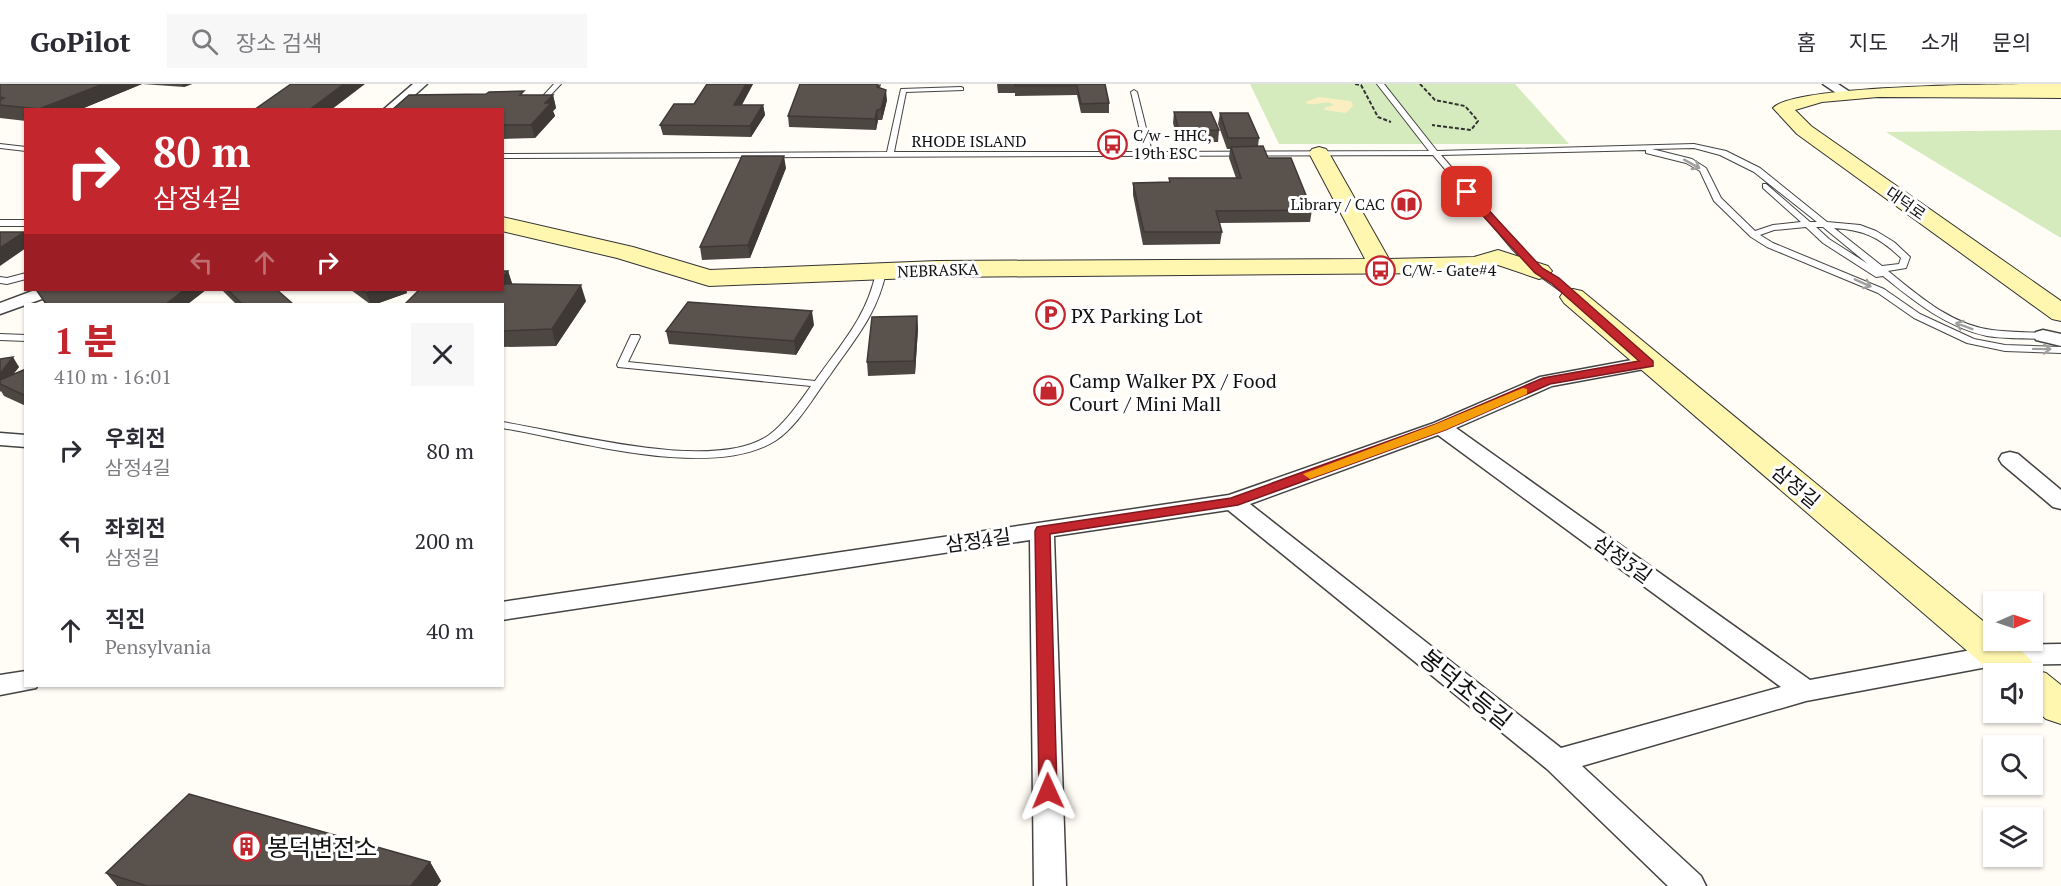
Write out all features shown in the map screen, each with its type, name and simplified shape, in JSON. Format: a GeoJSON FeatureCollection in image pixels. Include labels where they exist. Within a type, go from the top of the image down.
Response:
{"type":"FeatureCollection","features":[{"type":"Feature","properties":{"kind":"street"},"geometry":{"type":"LineString","coordinates":[[399,104],[421,84]]}},
{"type":"Feature","properties":{"kind":"street"},"geometry":{"type":"LineString","coordinates":[[1821,91],[1847,94],[2061,90]]}},
{"type":"Feature","properties":{"kind":"street","name":"대덕로"},"geometry":{"type":"LineString","coordinates":[[1821,91],[1782,108],[1804,130],[2061,313]]}},
{"type":"Feature","properties":{"kind":"street"},"geometry":{"type":"LineString","coordinates":[[1319,153],[1381,266]]}},
{"type":"Feature","properties":{"kind":"street","name":"NEBRASKA"},"geometry":{"type":"LineString","coordinates":[[504,224],[624,252],[709,278],[881,272],[1477,264],[1498,257],[1539,271]]}},
{"type":"Feature","properties":{"kind":"street"},"geometry":{"type":"LineString","coordinates":[[0,309],[47,291]]}},
{"type":"Feature","properties":{"kind":"street","name":"삼정길"},"geometry":{"type":"LineString","coordinates":[[1573,297],[1648,363],[2008,663]]}},
{"type":"Feature","properties":{"kind":"street","name":"삼정4길"},"geometry":{"type":"LineString","coordinates":[[504,611],[1233,502],[1441,427],[1547,381],[1648,363]]}},
{"type":"Feature","properties":{"kind":"street","name":"삼정3길"},"geometry":{"type":"LineString","coordinates":[[1441,427],[1806,690]]}},
{"type":"Feature","properties":{"kind":"street"},"geometry":{"type":"LineString","coordinates":[[0,439],[24,441]]}},
{"type":"Feature","properties":{"kind":"street"},"geometry":{"type":"LineString","coordinates":[[2010,459],[2061,502]]}},
{"type":"Feature","properties":{"kind":"street","name":"봉덕초등길"},"geometry":{"type":"LineString","coordinates":[[1233,502],[1557,761],[1690,886]]}},
{"type":"Feature","properties":{"kind":"street"},"geometry":{"type":"LineString","coordinates":[[1042,531],[1050,886]]}},
{"type":"Feature","properties":{"kind":"street"},"geometry":{"type":"LineString","coordinates":[[2014,663],[2061,654]]}},
{"type":"Feature","properties":{"kind":"street"},"geometry":{"type":"LineString","coordinates":[[1557,761],[1806,690],[1983,667]]}},
{"type":"Feature","properties":{"kind":"street"},"geometry":{"type":"LineString","coordinates":[[0,685],[24,681]]}},
{"type":"Feature","properties":{"kind":"street"},"geometry":{"type":"LineString","coordinates":[[2043,693],[2061,708]]}},
{"type":"Feature","properties":{"kind":"lane"},"geometry":{"type":"LineString","coordinates":[[523,99],[544,99],[558,84]]}},
{"type":"Feature","properties":{"kind":"lane"},"geometry":{"type":"LineString","coordinates":[[1380,84],[1467,192],[1539,271],[1555,280],[1573,297]]}},
{"type":"Feature","properties":{"kind":"lane"},"geometry":{"type":"LineString","coordinates":[[890,154],[903,90],[961,88]]}},
{"type":"Feature","properties":{"kind":"lane"},"geometry":{"type":"LineString","coordinates":[[1134,92],[1149,154]]}},
{"type":"Feature","properties":{"kind":"lane"},"geometry":{"type":"LineString","coordinates":[[0,146],[24,149]]}},
{"type":"Feature","properties":{"kind":"lane"},"geometry":{"type":"LineString","coordinates":[[1615,148],[1694,146],[1723,153],[1757,170],[1920,301],[1950,320],[1973,329],[2001,335],[2052,338]]}},
{"type":"Feature","properties":{"kind":"lane"},"geometry":{"type":"LineString","coordinates":[[1615,148],[1658,152],[1689,161],[1703,170],[1717,199],[1755,235],[1770,245],[1841,274],[1898,302],[1917,316],[1956,335],[1979,343],[2006,348],[2061,350]]}},
{"type":"Feature","properties":{"kind":"lane","name":"RHODE ISLAND"},"geometry":{"type":"LineString","coordinates":[[504,156],[1436,153],[1615,148]]}},
{"type":"Feature","properties":{"kind":"lane"},"geometry":{"type":"LineString","coordinates":[[1757,170],[1768,189],[1809,225],[1866,268],[1911,294]]}},
{"type":"Feature","properties":{"kind":"lane"},"geometry":{"type":"LineString","coordinates":[[0,223],[24,223]]}},
{"type":"Feature","properties":{"kind":"lane"},"geometry":{"type":"LineString","coordinates":[[1755,235],[1764,226],[1809,225],[1860,228],[1889,241],[1906,257],[1903,266],[1881,269]]}},
{"type":"Feature","properties":{"kind":"lane"},"geometry":{"type":"LineString","coordinates":[[1841,274],[1846,267],[1866,268]]}},
{"type":"Feature","properties":{"kind":"lane"},"geometry":{"type":"LineString","coordinates":[[504,425],[678,454],[731,454],[770,439],[802,406],[867,317],[878,296],[881,272]]}},
{"type":"Feature","properties":{"kind":"lane"},"geometry":{"type":"LineString","coordinates":[[0,280],[7,281],[24,277]]}},
{"type":"Feature","properties":{"kind":"lane"},"geometry":{"type":"LineString","coordinates":[[1898,302],[1920,301]]}},
{"type":"Feature","properties":{"kind":"lane"},"geometry":{"type":"LineString","coordinates":[[0,337],[24,338]]}},
{"type":"Feature","properties":{"kind":"lane"},"geometry":{"type":"LineString","coordinates":[[635,337],[622,365],[818,384]]}},
{"type":"Feature","properties":{"kind":"green space"},"geometry":{"type":"Polygon","coordinates":[[[1250,84],[1515,84],[1569,144],[1279,144],[1250,84]]]}},
{"type":"Feature","properties":{"kind":"green space"},"geometry":{"type":"Polygon","coordinates":[[[2061,130],[2061,238],[1886,132],[2061,130]]]}},
{"type":"Feature","properties":{"kind":"sand"},"geometry":{"type":"Polygon","coordinates":[[[1319,97],[1351,101],[1353,106],[1346,113],[1325,110],[1324,108],[1334,105],[1330,103],[1308,104],[1305,102],[1319,97]]]}},
{"type":"Feature","properties":{"kind":"building"},"geometry":{"type":"Polygon","coordinates":[[[0,84],[103,84],[42,108],[0,105],[0,100],[4,98],[0,97],[0,84]]]}},
{"type":"Feature","properties":{"kind":"building"},"geometry":{"type":"Polygon","coordinates":[[[291,84],[344,84],[312,108],[257,108],[291,84]]]}},
{"type":"Feature","properties":{"kind":"building"},"geometry":{"type":"Polygon","coordinates":[[[707,84],[746,84],[734,105],[763,105],[750,126],[660,125],[674,104],[694,104],[707,84]]]}},
{"type":"Feature","properties":{"kind":"building"},"geometry":{"type":"Polygon","coordinates":[[[800,84],[878,84],[877,87],[886,90],[881,109],[877,110],[875,119],[788,116],[800,84]]]}},
{"type":"Feature","properties":{"kind":"building"},"geometry":{"type":"Polygon","coordinates":[[[1015,84],[1105,84],[1109,103],[1081,104],[1077,86],[1015,86],[1015,84]]]}},
{"type":"Feature","properties":{"kind":"building"},"geometry":{"type":"Polygon","coordinates":[[[524,91],[520,95],[553,95],[545,103],[551,103],[531,125],[504,125],[504,108],[394,108],[409,95],[486,94],[524,91]]]}},
{"type":"Feature","properties":{"kind":"building"},"geometry":{"type":"Polygon","coordinates":[[[1174,112],[1211,112],[1219,130],[1179,131],[1174,112]]]}},
{"type":"Feature","properties":{"kind":"building"},"geometry":{"type":"Polygon","coordinates":[[[1220,113],[1248,113],[1259,138],[1228,138],[1220,113]]]}},
{"type":"Feature","properties":{"kind":"building"},"geometry":{"type":"Polygon","coordinates":[[[1263,146],[1268,158],[1291,158],[1312,210],[1216,211],[1222,232],[1144,232],[1133,183],[1170,182],[1169,178],[1241,178],[1231,147],[1263,146]]]}},
{"type":"Feature","properties":{"kind":"building"},"geometry":{"type":"Polygon","coordinates":[[[742,156],[784,156],[748,245],[700,247],[742,156]]]}},
{"type":"Feature","properties":{"kind":"building"},"geometry":{"type":"Polygon","coordinates":[[[0,232],[24,232],[0,248],[0,232]]]}},
{"type":"Feature","properties":{"kind":"building"},"geometry":{"type":"Polygon","coordinates":[[[504,284],[581,285],[552,329],[504,331],[504,303],[406,303],[418,291],[504,291],[504,284]]]}},
{"type":"Feature","properties":{"kind":"building"},"geometry":{"type":"Polygon","coordinates":[[[37,291],[183,291],[167,303],[45,303],[37,291]]]}},
{"type":"Feature","properties":{"kind":"building"},"geometry":{"type":"Polygon","coordinates":[[[229,291],[278,291],[292,303],[241,303],[229,291]]]}},
{"type":"Feature","properties":{"kind":"building"},"geometry":{"type":"Polygon","coordinates":[[[688,302],[812,311],[794,341],[666,331],[688,302]]]}},
{"type":"Feature","properties":{"kind":"building"},"geometry":{"type":"Polygon","coordinates":[[[917,316],[914,361],[867,362],[872,317],[917,316]]]}},
{"type":"Feature","properties":{"kind":"building"},"geometry":{"type":"Polygon","coordinates":[[[13,357],[0,374],[0,359],[13,357]]]}},
{"type":"Feature","properties":{"kind":"building"},"geometry":{"type":"Polygon","coordinates":[[[24,370],[24,395],[0,384],[0,380],[24,370]]]}},
{"type":"Feature","properties":{"kind":"building","name":"봉덕변전소"},"geometry":{"type":"Polygon","coordinates":[[[189,794],[430,862],[411,886],[147,886],[106,873],[189,794]]]}},
{"type":"Feature","properties":{"kind":"slow traffic"},"geometry":{"type":"LineString","coordinates":[[1310,474],[1441,427],[1523,391]]}},
{"type":"Feature","properties":{"kind":"place","name":"C/w - HHC, 19th ESC"},"geometry":{"type":"Point","coordinates":[1112,144]}},
{"type":"Feature","properties":{"kind":"place","name":"Library / CAC"},"geometry":{"type":"Point","coordinates":[1406,204]}},
{"type":"Feature","properties":{"kind":"place","name":"C/W - Gate#4"},"geometry":{"type":"Point","coordinates":[1381,270]}},
{"type":"Feature","properties":{"kind":"place","name":"PX Parking Lot"},"geometry":{"type":"Point","coordinates":[1050,315]}},
{"type":"Feature","properties":{"kind":"place","name":"Camp Walker PX / Food Court / Mini Mall"},"geometry":{"type":"Point","coordinates":[1048,391]}},
{"type":"Feature","properties":{"kind":"place","name":"봉덕변전소"},"geometry":{"type":"Point","coordinates":[246,847]}},
{"type":"Feature","properties":{"kind":"route"},"geometry":{"type":"LineString","coordinates":[[1048,791],[1042,531],[1233,502],[1441,427],[1547,381],[1648,363],[1555,280],[1539,271],[1467,192]]}}]}
